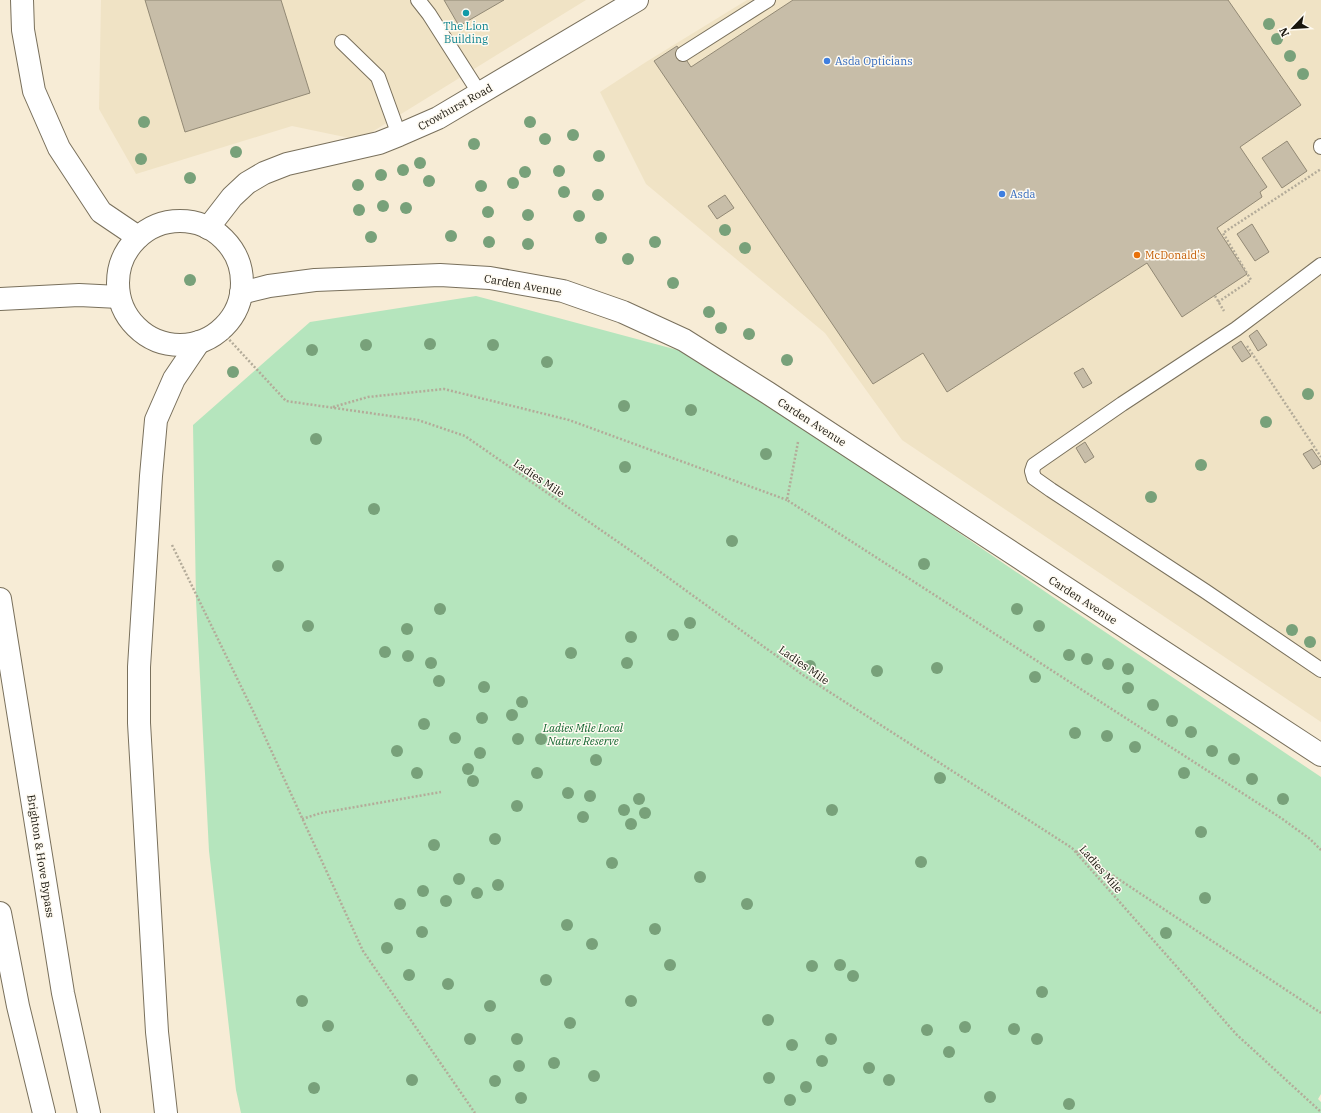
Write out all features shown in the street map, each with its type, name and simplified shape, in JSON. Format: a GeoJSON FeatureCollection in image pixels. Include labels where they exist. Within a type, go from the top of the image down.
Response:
{"type":"FeatureCollection","features":[{"type":"Feature","properties":{"kind":"main road"},"geometry":{"type":"LineString","coordinates":[[22,0],[23,30],[34,91],[59,148],[101,212],[138,237]]}},
{"type":"Feature","properties":{"kind":"main road","name":"Crowhurst Road"},"geometry":{"type":"LineString","coordinates":[[208,228],[232,197],[247,183],[264,173],[287,164],[358,148],[399,135],[438,118],[634,1]]}},
{"type":"Feature","properties":{"kind":"main road"},"geometry":{"type":"LineString","coordinates":[[169,221],[187,221],[208,228],[222,237],[234,253],[241,273],[241,293],[234,314],[221,330],[210,338],[198,342],[178,345],[158,341],[140,331],[127,316],[119,297],[118,281],[120,264],[127,249],[138,237],[153,226],[169,221]]}},
{"type":"Feature","properties":{"kind":"main road","name":"Carden Avenue"},"geometry":{"type":"LineString","coordinates":[[241,293],[269,286],[315,280],[440,274],[490,278],[563,291],[623,312],[684,340],[803,416],[1321,755]]}},
{"type":"Feature","properties":{"kind":"main road"},"geometry":{"type":"LineString","coordinates":[[0,299],[79,295],[119,297]]}},
{"type":"Feature","properties":{"kind":"main road"},"geometry":{"type":"LineString","coordinates":[[166,1113],[157,1032],[139,723],[139,667],[150,476],[156,420],[174,379],[198,342]]}},
{"type":"Feature","properties":{"kind":"main road","name":"Brighton & Hove Bypass"},"geometry":{"type":"LineString","coordinates":[[0,599],[63,993],[84,1096],[89,1113]]}},
{"type":"Feature","properties":{"kind":"main road"},"geometry":{"type":"LineString","coordinates":[[0,913],[18,1006],[44,1113]]}},
{"type":"Feature","properties":{"kind":"lane"},"geometry":{"type":"LineString","coordinates":[[418,0],[429,14],[480,94]]}},
{"type":"Feature","properties":{"kind":"lane"},"geometry":{"type":"LineString","coordinates":[[683,54],[768,0]]}},
{"type":"Feature","properties":{"kind":"lane"},"geometry":{"type":"LineString","coordinates":[[342,42],[378,78],[399,135]]}},
{"type":"Feature","properties":{"kind":"lane"},"geometry":{"type":"LineString","coordinates":[[1321,265],[1236,329],[1097,421],[1034,465],[1032,472],[1034,478],[1045,486],[1218,599],[1321,670]]}},
{"type":"Feature","properties":{"kind":"path"},"geometry":{"type":"LineString","coordinates":[[1218,302],[1252,280],[1223,233],[1321,169]]}},
{"type":"Feature","properties":{"kind":"path"},"geometry":{"type":"LineString","coordinates":[[1215,296],[1321,457]]}},
{"type":"Feature","properties":{"kind":"path","name":"Ladies Mile"},"geometry":{"type":"LineString","coordinates":[[221,330],[286,401],[418,420],[465,436],[634,553],[803,675],[1072,848],[1236,1034],[1321,1112]]}},
{"type":"Feature","properties":{"kind":"path"},"geometry":{"type":"LineString","coordinates":[[332,407],[368,397],[444,390],[569,420],[787,500],[1281,818],[1310,839],[1321,850]]}},
{"type":"Feature","properties":{"kind":"path"},"geometry":{"type":"LineString","coordinates":[[787,500],[803,416]]}},
{"type":"Feature","properties":{"kind":"path"},"geometry":{"type":"LineString","coordinates":[[172,544],[254,713],[363,951],[475,1113]]}},
{"type":"Feature","properties":{"kind":"path"},"geometry":{"type":"LineString","coordinates":[[302,819],[321,813],[441,792]]}},
{"type":"Feature","properties":{"kind":"path"},"geometry":{"type":"LineString","coordinates":[[1072,848],[1321,1013]]}},
{"type":"Feature","properties":{"kind":"shaded area"},"geometry":{"type":"Polygon","coordinates":[[[101,0],[586,0],[359,140],[292,126],[136,174],[99,109],[101,0]]]}},
{"type":"Feature","properties":{"kind":"shaded area"},"geometry":{"type":"Polygon","coordinates":[[[747,0],[1321,0],[1321,722],[902,440],[825,333],[646,184],[600,92],[747,0]]]}},
{"type":"Feature","properties":{"kind":"green space","name":"Ladies Mile Local Nature Reserve"},"geometry":{"type":"Polygon","coordinates":[[[476,296],[700,356],[1050,595],[1321,777],[1321,1094],[1318,1099],[1321,1102],[1321,1113],[241,1113],[236,1090],[209,851],[196,600],[193,425],[310,322],[476,296]]]}},
{"type":"Feature","properties":{"kind":"building"},"geometry":{"type":"Polygon","coordinates":[[[145,0],[281,0],[310,93],[185,132],[145,0]]]}},
{"type":"Feature","properties":{"kind":"building","name":"The Lion Building"},"geometry":{"type":"Polygon","coordinates":[[[444,0],[504,0],[459,26],[444,0]]]}},
{"type":"Feature","properties":{"kind":"building","name":"Asda"},"geometry":{"type":"Polygon","coordinates":[[[793,0],[1228,0],[1301,105],[1240,147],[1267,187],[1260,192],[1262,197],[1217,228],[1247,274],[1182,317],[1147,263],[947,392],[923,353],[873,384],[654,61],[677,46],[691,67],[793,0]]]}},
{"type":"Feature","properties":{"kind":"building"},"geometry":{"type":"Polygon","coordinates":[[[1287,141],[1307,171],[1282,188],[1262,158],[1287,141]]]}},
{"type":"Feature","properties":{"kind":"building"},"geometry":{"type":"Polygon","coordinates":[[[725,195],[734,208],[717,219],[708,206],[725,195]]]}},
{"type":"Feature","properties":{"kind":"building"},"geometry":{"type":"Polygon","coordinates":[[[1252,224],[1269,252],[1255,261],[1237,234],[1252,224]]]}},
{"type":"Feature","properties":{"kind":"building"},"geometry":{"type":"Polygon","coordinates":[[[1257,330],[1267,345],[1258,351],[1249,336],[1257,330]]]}},
{"type":"Feature","properties":{"kind":"building"},"geometry":{"type":"Polygon","coordinates":[[[1241,341],[1251,356],[1242,362],[1232,347],[1241,341]]]}},
{"type":"Feature","properties":{"kind":"building"},"geometry":{"type":"Polygon","coordinates":[[[1083,368],[1092,383],[1083,388],[1074,373],[1083,368]]]}},
{"type":"Feature","properties":{"kind":"building"},"geometry":{"type":"Polygon","coordinates":[[[1085,442],[1094,457],[1085,463],[1076,448],[1085,442]]]}},
{"type":"Feature","properties":{"kind":"building"},"geometry":{"type":"Polygon","coordinates":[[[1312,449],[1321,462],[1321,464],[1313,469],[1303,454],[1312,449]]]}},
{"type":"Feature","properties":{"kind":"place","name":"The Lion Building"},"geometry":{"type":"Point","coordinates":[466,13]}},
{"type":"Feature","properties":{"kind":"place","name":"Asda Opticians"},"geometry":{"type":"Point","coordinates":[827,61]}},
{"type":"Feature","properties":{"kind":"place","name":"Asda"},"geometry":{"type":"Point","coordinates":[1002,194]}},
{"type":"Feature","properties":{"kind":"place","name":"McDonald's"},"geometry":{"type":"Point","coordinates":[1137,255]}}]}
